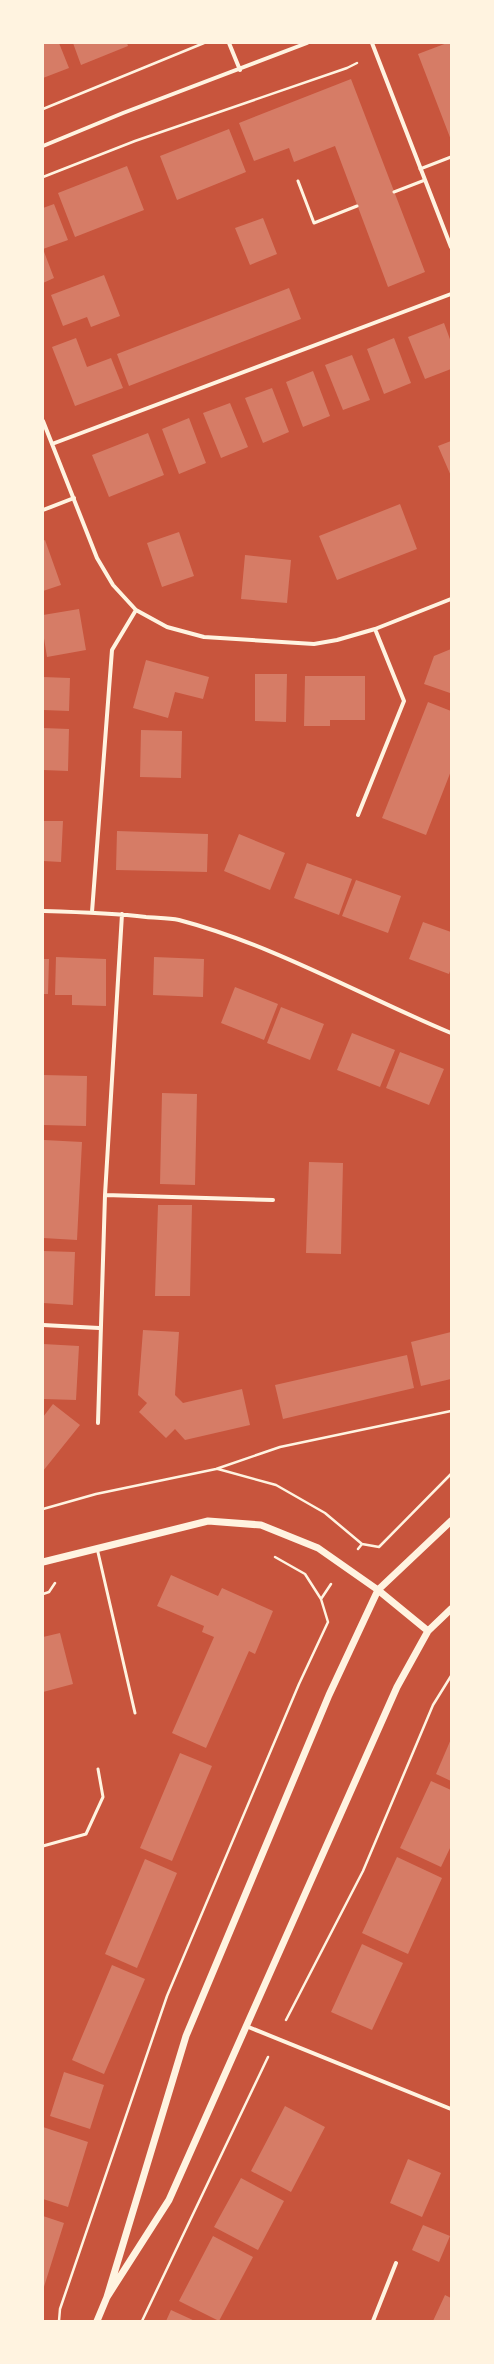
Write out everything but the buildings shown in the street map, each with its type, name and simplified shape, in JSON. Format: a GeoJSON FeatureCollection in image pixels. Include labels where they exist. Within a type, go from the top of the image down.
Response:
{"type":"FeatureCollection","features":[{"type":"Feature","properties":{"kind":"street"},"geometry":{"type":"LineString","coordinates":[[229,43],[240,70]]}},
{"type":"Feature","properties":{"kind":"street"},"geometry":{"type":"LineString","coordinates":[[43,146],[123,113],[240,70],[307,43]]}},
{"type":"Feature","properties":{"kind":"street"},"geometry":{"type":"LineString","coordinates":[[372,43],[451,247]]}},
{"type":"Feature","properties":{"kind":"street"},"geometry":{"type":"LineString","coordinates":[[52,444],[451,294]]}},
{"type":"Feature","properties":{"kind":"street"},"geometry":{"type":"LineString","coordinates":[[43,421],[97,558],[113,585],[136,610],[167,627],[204,636],[314,644],[336,640],[375,629],[451,599]]}},
{"type":"Feature","properties":{"kind":"street"},"geometry":{"type":"LineString","coordinates":[[43,510],[74,498]]}},
{"type":"Feature","properties":{"kind":"street"},"geometry":{"type":"LineString","coordinates":[[92,912],[112,650],[136,610]]}},
{"type":"Feature","properties":{"kind":"street"},"geometry":{"type":"LineString","coordinates":[[358,815],[404,701],[375,629]]}},
{"type":"Feature","properties":{"kind":"street"},"geometry":{"type":"LineString","coordinates":[[43,911],[92,912],[178,920],[244,943],[348,984],[396,1010],[451,1033]]}},
{"type":"Feature","properties":{"kind":"street"},"geometry":{"type":"LineString","coordinates":[[98,1423],[99,1328],[105,1195],[122,914]]}},
{"type":"Feature","properties":{"kind":"street"},"geometry":{"type":"LineString","coordinates":[[105,1195],[273,1200]]}},
{"type":"Feature","properties":{"kind":"street"},"geometry":{"type":"LineString","coordinates":[[43,1325],[99,1328]]}},
{"type":"Feature","properties":{"kind":"street"},"geometry":{"type":"LineString","coordinates":[[43,1562],[208,1521],[261,1524],[318,1548],[378,1590],[428,1631]]}},
{"type":"Feature","properties":{"kind":"street"},"geometry":{"type":"LineString","coordinates":[[97,2321],[107,2297],[186,2036],[320,1714],[378,1590],[451,1521]]}},
{"type":"Feature","properties":{"kind":"street"},"geometry":{"type":"LineString","coordinates":[[107,2297],[169,2200],[397,1687],[428,1631],[451,1609]]}},
{"type":"Feature","properties":{"kind":"street"},"geometry":{"type":"LineString","coordinates":[[246,2026],[451,2109]]}},
{"type":"Feature","properties":{"kind":"street"},"geometry":{"type":"LineString","coordinates":[[373,2321],[396,2263]]}},
{"type":"Feature","properties":{"kind":"lane"},"geometry":{"type":"LineString","coordinates":[[420,169],[451,157]]}},
{"type":"Feature","properties":{"kind":"lane"},"geometry":{"type":"LineString","coordinates":[[394,192],[425,180]]}},
{"type":"Feature","properties":{"kind":"lane"},"geometry":{"type":"LineString","coordinates":[[298,181],[314,223],[357,206]]}},
{"type":"Feature","properties":{"kind":"lane"},"geometry":{"type":"LineString","coordinates":[[97,1548],[135,1713]]}},
{"type":"Feature","properties":{"kind":"lane"},"geometry":{"type":"LineString","coordinates":[[43,1846],[86,1834],[103,1797],[98,1769]]}},
{"type":"Feature","properties":{"kind":"path"},"geometry":{"type":"LineString","coordinates":[[43,109],[204,43]]}},
{"type":"Feature","properties":{"kind":"path"},"geometry":{"type":"LineString","coordinates":[[43,177],[135,141],[347,68],[375,53]]}},
{"type":"Feature","properties":{"kind":"path"},"geometry":{"type":"LineString","coordinates":[[43,1509],[96,1494],[216,1469],[280,1447],[451,1411]]}},
{"type":"Feature","properties":{"kind":"path"},"geometry":{"type":"LineString","coordinates":[[216,1469],[276,1485],[325,1513],[362,1544]]}},
{"type":"Feature","properties":{"kind":"path"},"geometry":{"type":"LineString","coordinates":[[271,1555],[305,1574],[321,1599]]}},
{"type":"Feature","properties":{"kind":"path"},"geometry":{"type":"LineString","coordinates":[[43,1594],[49,1592],[57,1581]]}},
{"type":"Feature","properties":{"kind":"path"},"geometry":{"type":"LineString","coordinates":[[142,2321],[277,2038],[363,1871],[433,1704],[451,1676]]}}]}
